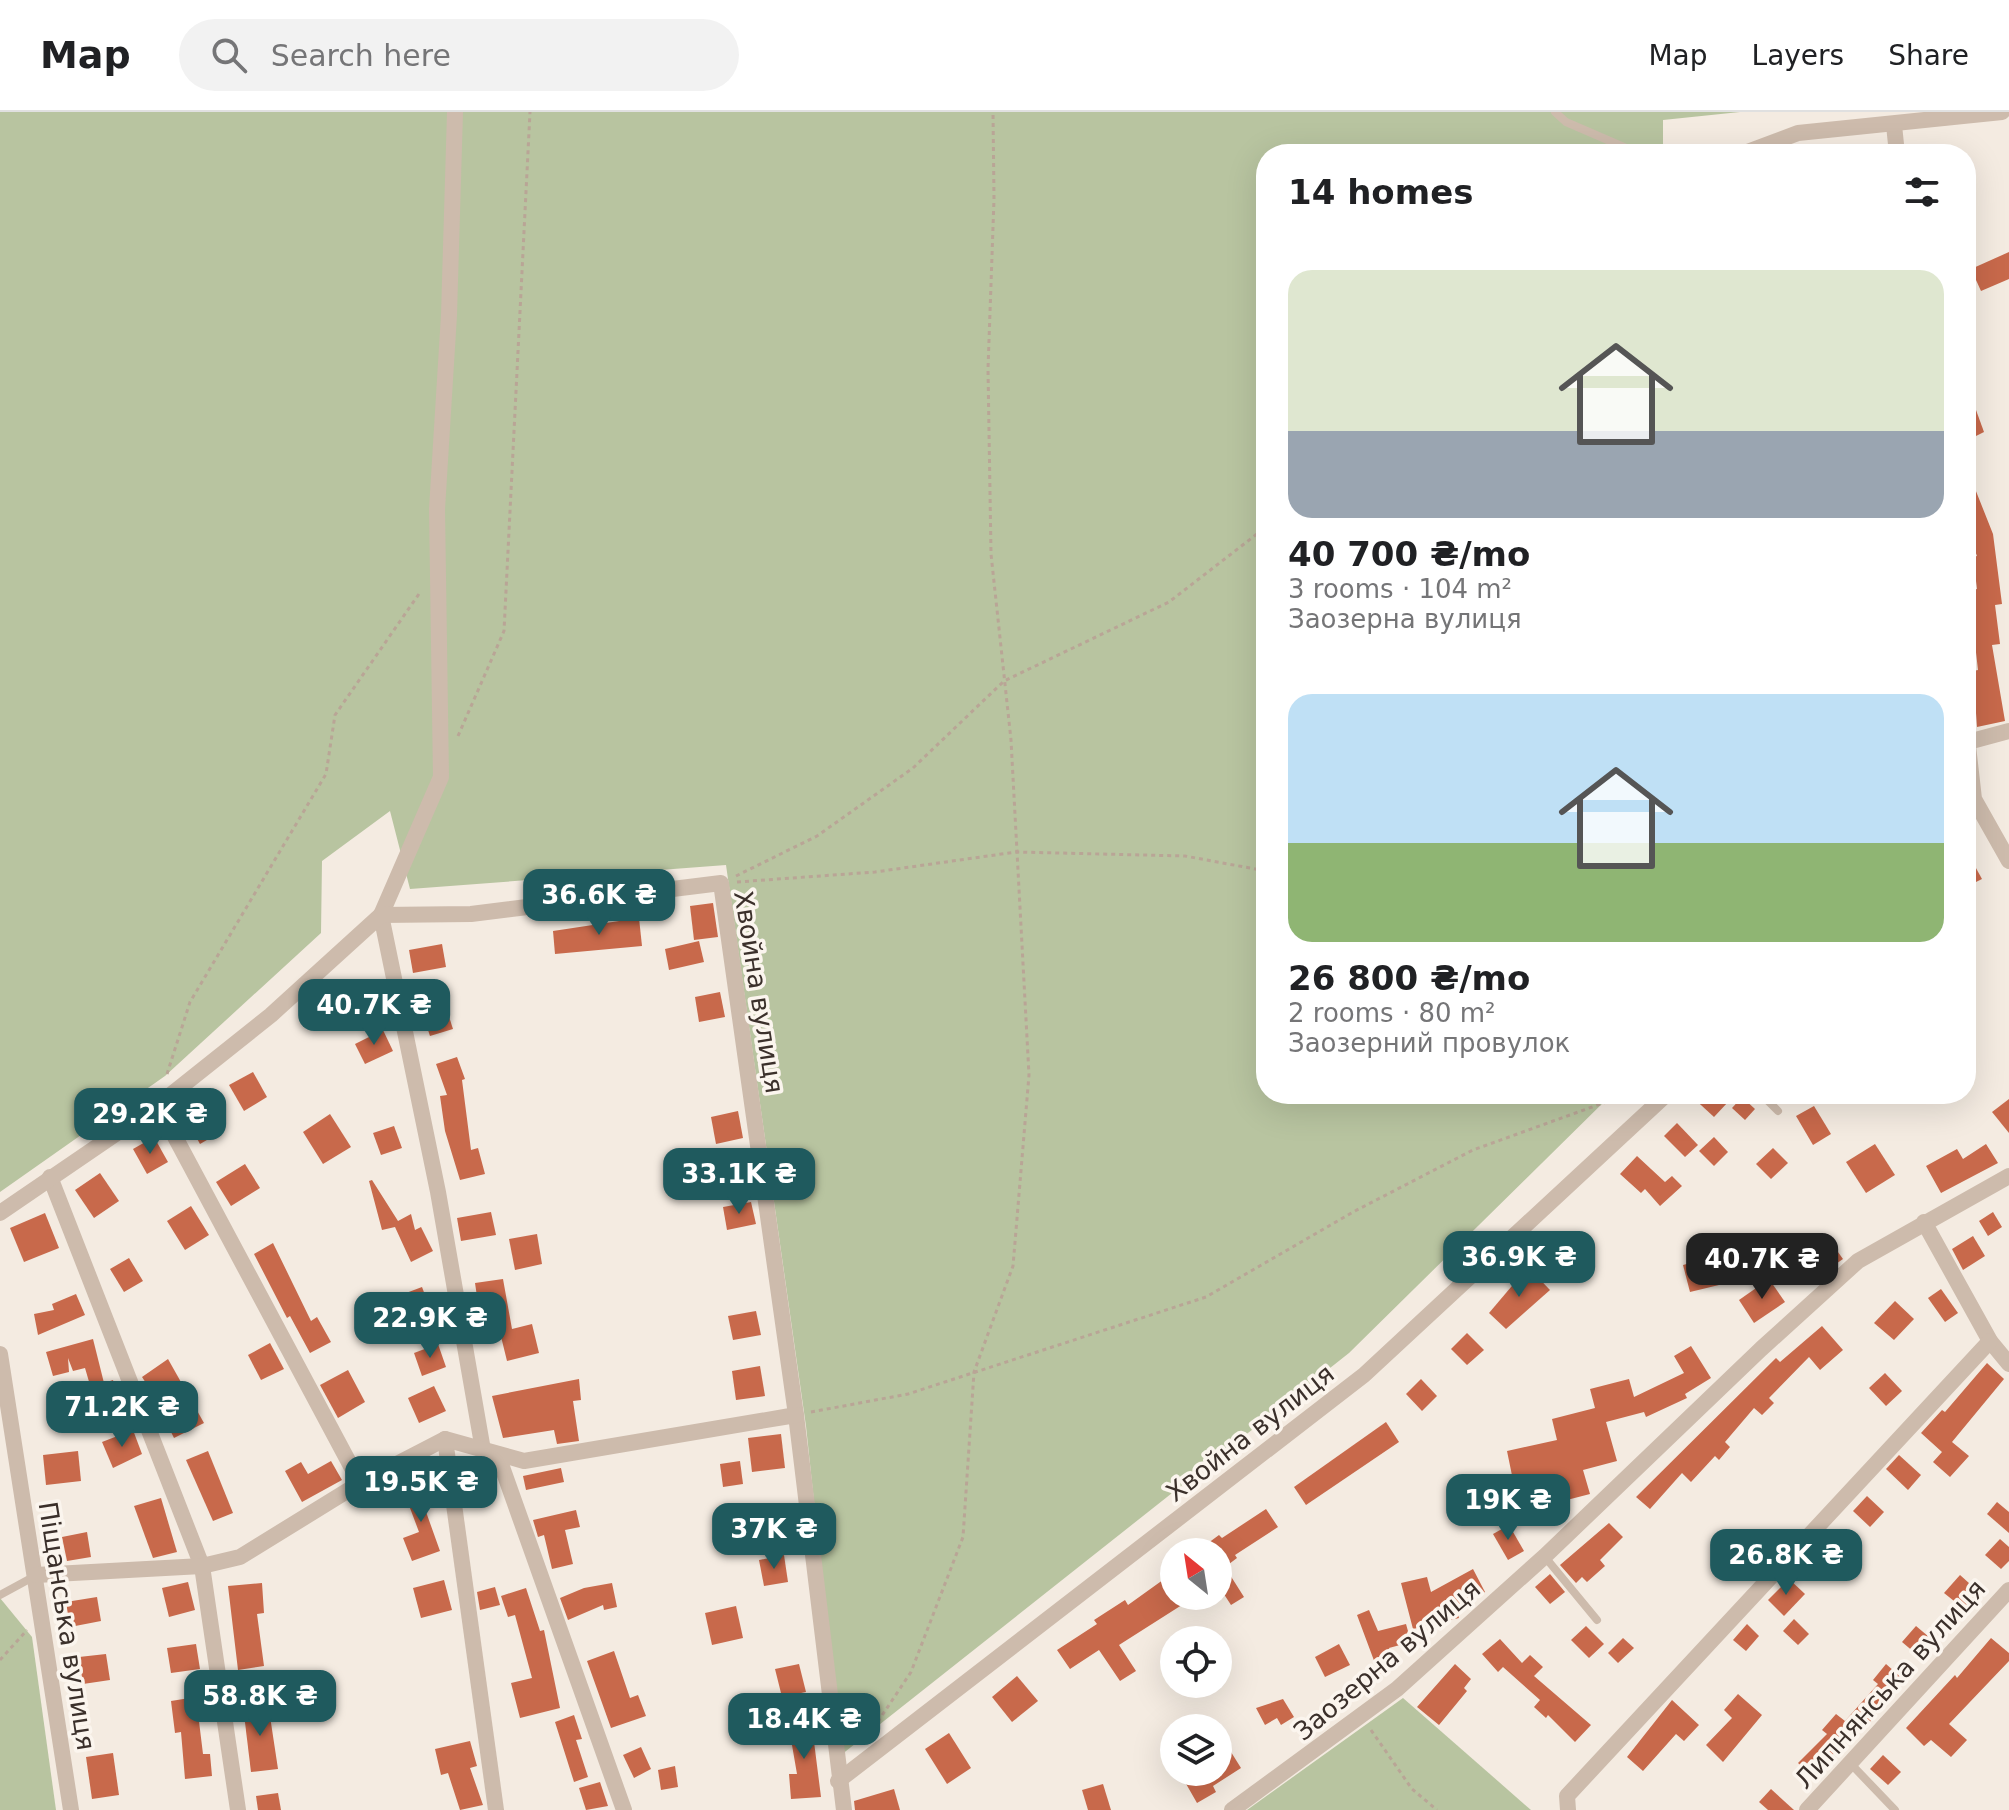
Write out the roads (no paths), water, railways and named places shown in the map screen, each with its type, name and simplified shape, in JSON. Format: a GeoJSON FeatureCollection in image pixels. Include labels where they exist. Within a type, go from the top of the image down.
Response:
{"type":"FeatureCollection","features":[{"type":"Feature","properties":{"kind":"street"},"geometry":{"type":"LineString","coordinates":[[0,1213],[158,1105],[271,1015],[381,915],[441,777],[437,509],[449,315],[455,112]]}},
{"type":"Feature","properties":{"kind":"street"},"geometry":{"type":"LineString","coordinates":[[1769,144],[1798,133],[1897,118],[2002,112],[2009,129]]}},
{"type":"Feature","properties":{"kind":"street"},"geometry":{"type":"LineString","coordinates":[[1897,118],[1897,144]]}},
{"type":"Feature","properties":{"kind":"street"},"geometry":{"type":"LineString","coordinates":[[1976,734],[2009,731]]}},
{"type":"Feature","properties":{"kind":"street"},"geometry":{"type":"LineString","coordinates":[[1976,813],[2009,861]]}},
{"type":"Feature","properties":{"kind":"street","name":"Хвойна вулиця"},"geometry":{"type":"LineString","coordinates":[[381,915],[471,914],[721,883],[796,1415],[838,1781],[844,1810]]}},
{"type":"Feature","properties":{"kind":"street"},"geometry":{"type":"LineString","coordinates":[[381,915],[438,1192],[483,1450],[502,1467],[624,1810]]}},
{"type":"Feature","properties":{"kind":"street","name":"Хвойна вулиця"},"geometry":{"type":"LineString","coordinates":[[838,1781],[1364,1375],[1656,1104]]}},
{"type":"Feature","properties":{"kind":"street"},"geometry":{"type":"LineString","coordinates":[[158,1105],[360,1483]]}},
{"type":"Feature","properties":{"kind":"street","name":"Заозерна вулиця"},"geometry":{"type":"LineString","coordinates":[[1232,1810],[1363,1717],[1545,1556],[1761,1349],[1858,1261],[2009,1176]]}},
{"type":"Feature","properties":{"kind":"street"},"geometry":{"type":"LineString","coordinates":[[50,1177],[202,1566],[238,1810]]}},
{"type":"Feature","properties":{"kind":"street"},"geometry":{"type":"LineString","coordinates":[[1924,1222],[1990,1341],[2009,1364]]}},
{"type":"Feature","properties":{"kind":"street"},"geometry":{"type":"LineString","coordinates":[[1568,1810],[1567,1796],[1990,1341]]}},
{"type":"Feature","properties":{"kind":"street","name":"Піщанська вулиця"},"geometry":{"type":"LineString","coordinates":[[0,1364],[71,1810]]}},
{"type":"Feature","properties":{"kind":"street"},"geometry":{"type":"LineString","coordinates":[[36,1575],[202,1566],[240,1557],[360,1483],[445,1439],[524,1461],[796,1415]]}},
{"type":"Feature","properties":{"kind":"street"},"geometry":{"type":"LineString","coordinates":[[445,1439],[496,1810]]}},
{"type":"Feature","properties":{"kind":"street","name":"Липнянська вулиця"},"geometry":{"type":"LineString","coordinates":[[1807,1810],[2009,1590]]}},
{"type":"Feature","properties":{"kind":"lane"},"geometry":{"type":"LineString","coordinates":[[1555,112],[1566,122],[1617,144]]}},
{"type":"Feature","properties":{"kind":"lane"},"geometry":{"type":"LineString","coordinates":[[1771,1104],[1778,1111]]}},
{"type":"Feature","properties":{"kind":"lane"},"geometry":{"type":"LineString","coordinates":[[1545,1556],[1597,1620]]}},
{"type":"Feature","properties":{"kind":"lane"},"geometry":{"type":"LineString","coordinates":[[0,1595],[36,1575]]}},
{"type":"Feature","properties":{"kind":"lane"},"geometry":{"type":"LineString","coordinates":[[1849,1763],[1895,1810]]}}]}
